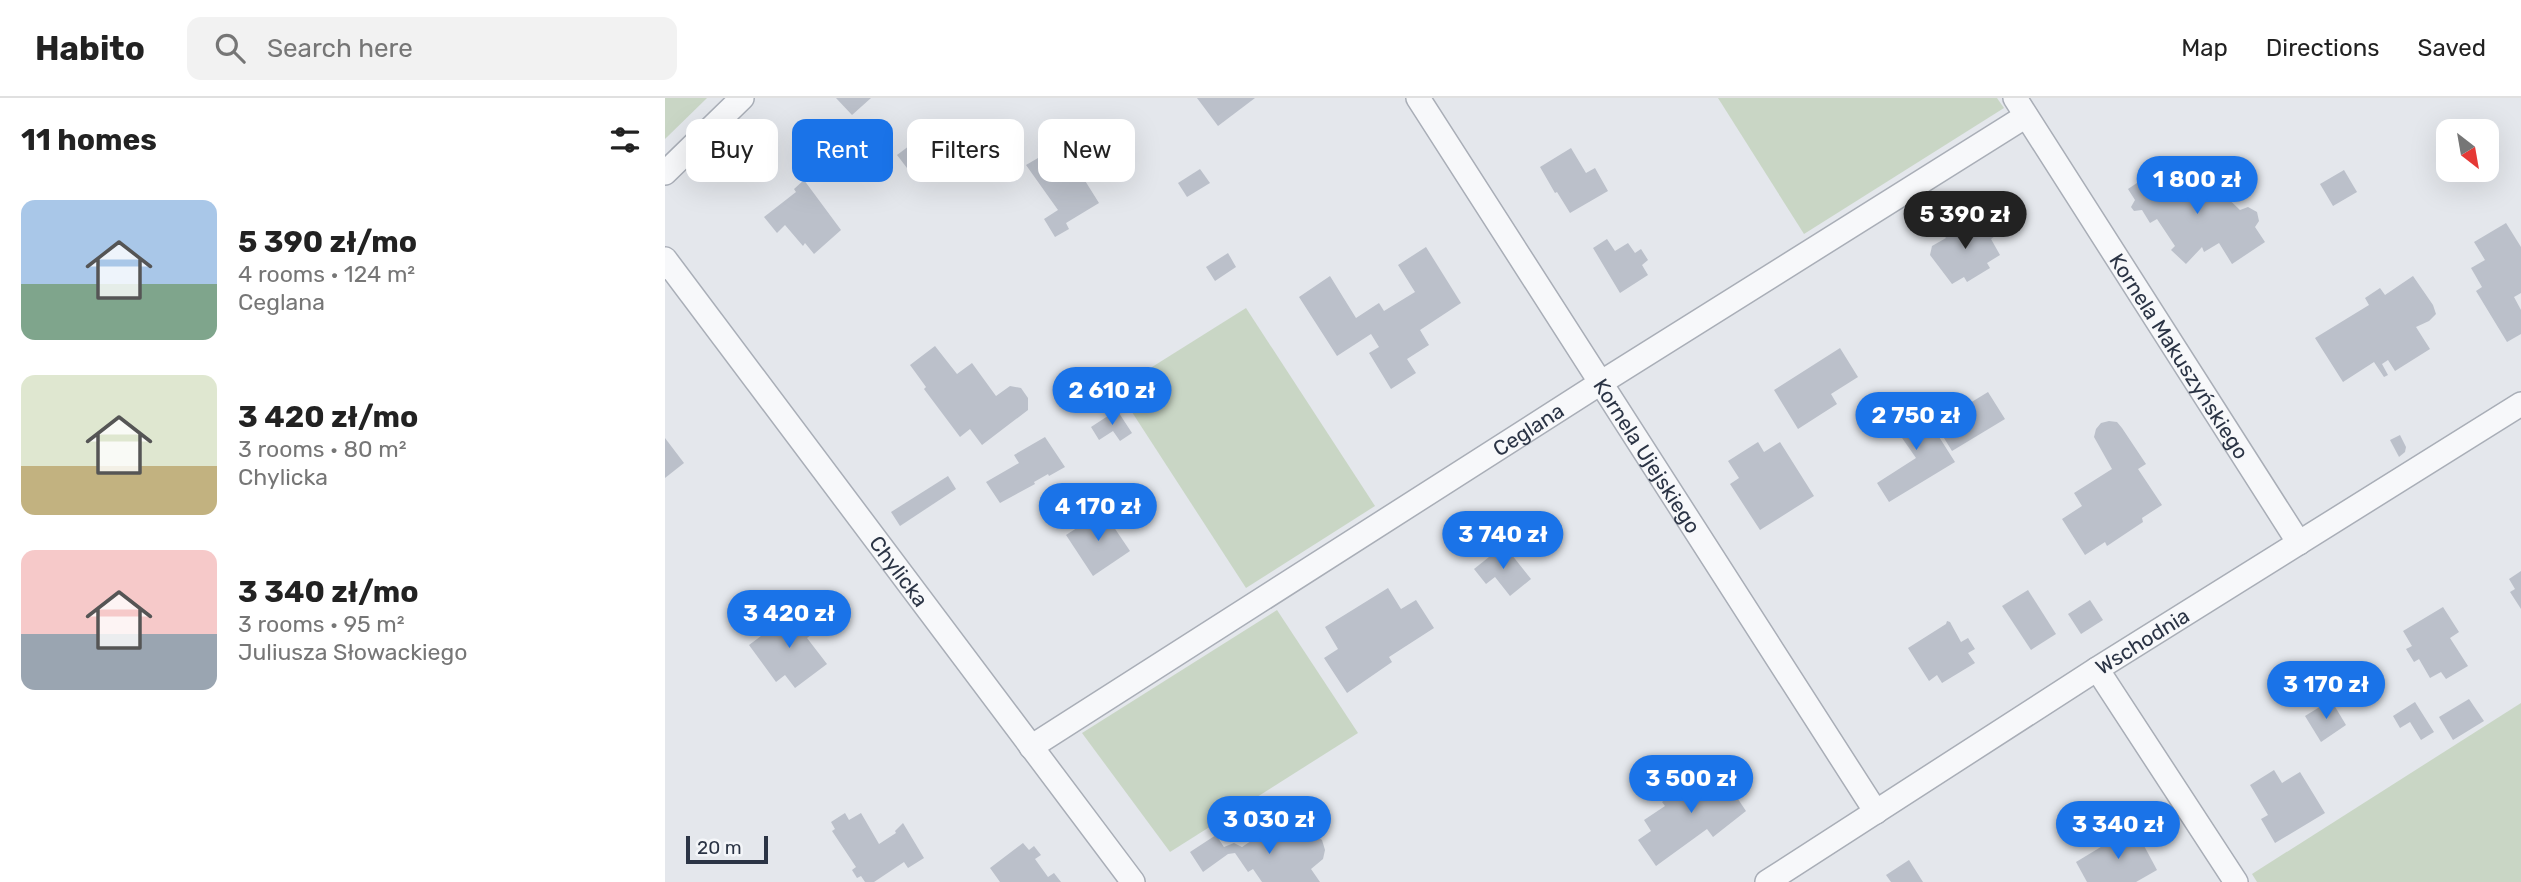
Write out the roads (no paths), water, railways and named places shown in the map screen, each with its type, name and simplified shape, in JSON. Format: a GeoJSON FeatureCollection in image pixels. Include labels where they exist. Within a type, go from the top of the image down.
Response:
{"type":"FeatureCollection","features":[{"type":"Feature","properties":{"kind":"street"},"geometry":{"type":"LineString","coordinates":[[665,173],[742,98]]}},
{"type":"Feature","properties":{"kind":"street","name":"Kornela Ujejskiego"},"geometry":{"type":"LineString","coordinates":[[1418,98],[1876,812]]}},
{"type":"Feature","properties":{"kind":"street","name":"Ceglana"},"geometry":{"type":"LineString","coordinates":[[1031,747],[1602,382],[2021,107]]}},
{"type":"Feature","properties":{"kind":"street","name":"Kornela Makuszyńskiego"},"geometry":{"type":"LineString","coordinates":[[2021,107],[2299,543]]}},
{"type":"Feature","properties":{"kind":"street","name":"Chylicka"},"geometry":{"type":"LineString","coordinates":[[665,259],[1133,882]]}},
{"type":"Feature","properties":{"kind":"street","name":"Wschodnia"},"geometry":{"type":"LineString","coordinates":[[1767,882],[2097,669],[2521,404]]}},
{"type":"Feature","properties":{"kind":"street"},"geometry":{"type":"LineString","coordinates":[[2097,669],[2236,882]]}}]}
